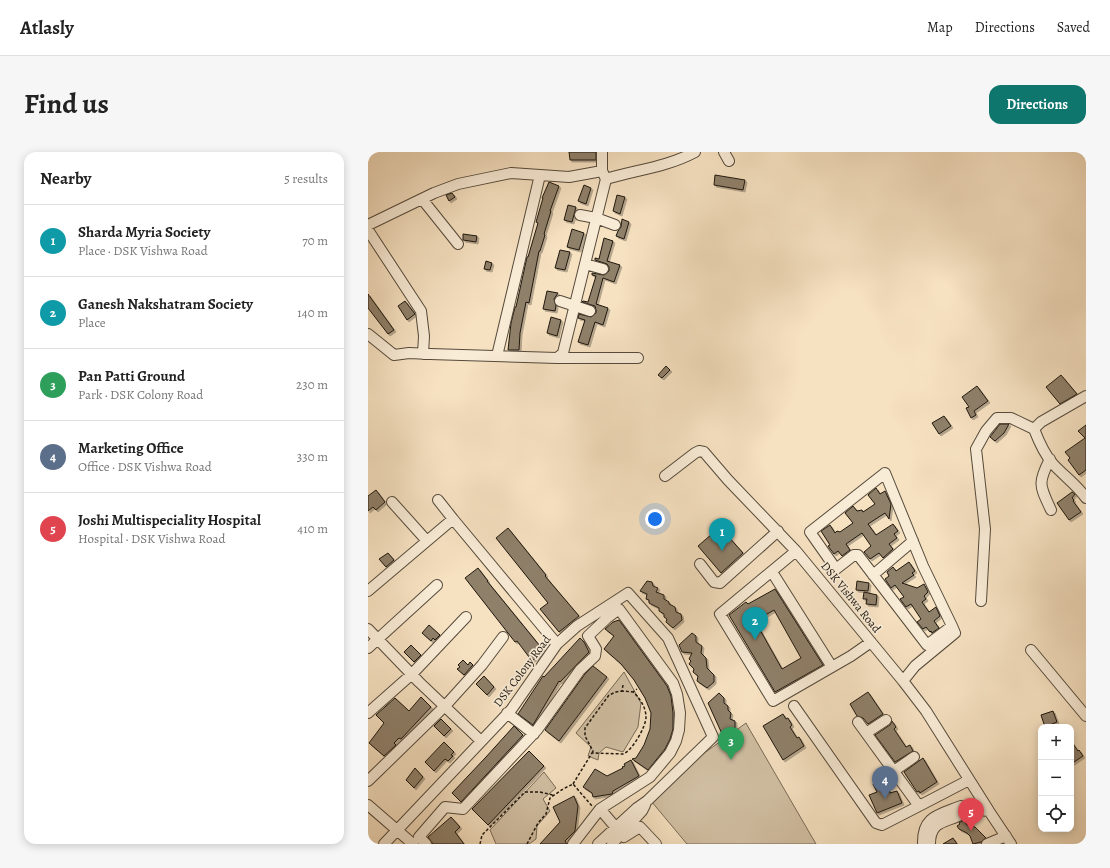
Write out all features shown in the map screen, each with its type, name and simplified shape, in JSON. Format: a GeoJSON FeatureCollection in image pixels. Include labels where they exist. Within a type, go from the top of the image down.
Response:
{"type":"FeatureCollection","features":[{"type":"Feature","properties":{"kind":"street"},"geometry":{"type":"LineString","coordinates":[[557,358],[563,353],[596,218],[604,175],[602,152]]}},
{"type":"Feature","properties":{"kind":"street"},"geometry":{"type":"LineString","coordinates":[[368,225],[422,199],[458,184],[492,176],[510,173],[569,177],[604,175],[668,164],[695,152]]}},
{"type":"Feature","properties":{"kind":"street"},"geometry":{"type":"LineString","coordinates":[[724,152],[729,161]]}},
{"type":"Feature","properties":{"kind":"street"},"geometry":{"type":"LineString","coordinates":[[497,356],[540,175]]}},
{"type":"Feature","properties":{"kind":"street"},"geometry":{"type":"LineString","coordinates":[[422,199],[458,244]]}},
{"type":"Feature","properties":{"kind":"street"},"geometry":{"type":"LineString","coordinates":[[580,215],[615,224]]}},
{"type":"Feature","properties":{"kind":"street"},"geometry":{"type":"LineString","coordinates":[[368,230],[422,311],[424,336],[423,354]]}},
{"type":"Feature","properties":{"kind":"street"},"geometry":{"type":"LineString","coordinates":[[585,264],[603,269]]}},
{"type":"Feature","properties":{"kind":"street"},"geometry":{"type":"LineString","coordinates":[[560,301],[590,311]]}},
{"type":"Feature","properties":{"kind":"street"},"geometry":{"type":"LineString","coordinates":[[368,334],[394,355],[423,354],[557,358],[638,358]]}},
{"type":"Feature","properties":{"kind":"street"},"geometry":{"type":"LineString","coordinates":[[1034,429],[1041,422],[1085,398]]}},
{"type":"Feature","properties":{"kind":"street"},"geometry":{"type":"LineString","coordinates":[[981,601],[985,528],[976,449],[986,431],[997,418],[1011,418],[1034,429],[1040,444],[1053,464],[1081,491],[1086,498]]}},
{"type":"Feature","properties":{"kind":"street","name":"DSK Vishwa Road"},"geometry":{"type":"LineString","coordinates":[[666,476],[695,453],[702,451],[796,550],[926,711],[1009,840]]}},
{"type":"Feature","properties":{"kind":"street"},"geometry":{"type":"LineString","coordinates":[[1050,459],[1042,475],[1041,483],[1051,510]]}},
{"type":"Feature","properties":{"kind":"street"},"geometry":{"type":"LineString","coordinates":[[903,682],[915,666],[955,633],[952,626],[913,541],[884,473],[810,532],[836,569],[854,555],[858,555],[927,645],[952,626]]}},
{"type":"Feature","properties":{"kind":"street"},"geometry":{"type":"LineString","coordinates":[[438,500],[557,644]]}},
{"type":"Feature","properties":{"kind":"street"},"geometry":{"type":"LineString","coordinates":[[392,502],[427,541]]}},
{"type":"Feature","properties":{"kind":"street"},"geometry":{"type":"LineString","coordinates":[[368,591],[453,519]]}},
{"type":"Feature","properties":{"kind":"street"},"geometry":{"type":"LineString","coordinates":[[700,564],[714,582],[720,583],[778,531]]}},
{"type":"Feature","properties":{"kind":"street"},"geometry":{"type":"LineString","coordinates":[[873,575],[913,541]]}},
{"type":"Feature","properties":{"kind":"street"},"geometry":{"type":"LineString","coordinates":[[796,550],[781,562],[772,572],[720,614],[773,702],[851,656],[871,642]]}},
{"type":"Feature","properties":{"kind":"street"},"geometry":{"type":"LineString","coordinates":[[772,572],[832,667]]}},
{"type":"Feature","properties":{"kind":"street"},"geometry":{"type":"LineString","coordinates":[[368,648],[436,585]]}},
{"type":"Feature","properties":{"kind":"street","name":"DSK Colony Road"},"geometry":{"type":"LineString","coordinates":[[384,844],[507,713],[557,644],[577,626],[628,593],[668,638],[713,738],[647,802],[642,811],[619,832],[598,844]]}},
{"type":"Feature","properties":{"kind":"street"},"geometry":{"type":"LineString","coordinates":[[426,844],[419,837],[445,807],[463,809],[534,734],[580,670],[595,656],[596,648],[588,636],[619,609],[673,683],[677,694],[680,714],[679,730],[676,741],[670,753],[650,777],[598,811],[573,844]]}},
{"type":"Feature","properties":{"kind":"street"},"geometry":{"type":"LineString","coordinates":[[368,713],[412,674],[466,617]]}},
{"type":"Feature","properties":{"kind":"street"},"geometry":{"type":"LineString","coordinates":[[368,629],[481,741]]}},
{"type":"Feature","properties":{"kind":"street"},"geometry":{"type":"LineString","coordinates":[[368,781],[445,706],[482,665],[503,637]]}},
{"type":"Feature","properties":{"kind":"street"},"geometry":{"type":"LineString","coordinates":[[1031,650],[1086,716]]}},
{"type":"Feature","properties":{"kind":"street"},"geometry":{"type":"LineString","coordinates":[[794,706],[876,823],[882,825],[969,780]]}},
{"type":"Feature","properties":{"kind":"street"},"geometry":{"type":"LineString","coordinates":[[507,713],[534,734]]}},
{"type":"Feature","properties":{"kind":"street"},"geometry":{"type":"LineString","coordinates":[[866,733],[886,720]]}},
{"type":"Feature","properties":{"kind":"street"},"geometry":{"type":"LineString","coordinates":[[858,722],[919,806]]}},
{"type":"Feature","properties":{"kind":"street"},"geometry":{"type":"LineString","coordinates":[[894,772],[914,757]]}},
{"type":"Feature","properties":{"kind":"street"},"geometry":{"type":"LineString","coordinates":[[368,805],[413,844]]}},
{"type":"Feature","properties":{"kind":"street"},"geometry":{"type":"LineString","coordinates":[[923,844],[922,834],[927,823],[934,817],[961,806],[989,811]]}},
{"type":"Feature","properties":{"kind":"street"},"geometry":{"type":"LineString","coordinates":[[930,844],[930,835],[933,828],[938,824],[964,813],[967,808]]}},
{"type":"Feature","properties":{"kind":"street"},"geometry":{"type":"LineString","coordinates":[[598,811],[626,837],[638,828],[641,828],[656,844]]}},
{"type":"Feature","properties":{"kind":"street","name":"DSK Colony Road"},"geometry":{"type":"LineString","coordinates":[[612,844],[619,832]]}},
{"type":"Feature","properties":{"kind":"street"},"geometry":{"type":"LineString","coordinates":[[987,844],[1009,840]]}},
{"type":"Feature","properties":{"kind":"path"},"geometry":{"type":"LineString","coordinates":[[622,690],[623,685]]}},
{"type":"Feature","properties":{"kind":"path"},"geometry":{"type":"LineString","coordinates":[[633,692],[637,689]]}},
{"type":"Feature","properties":{"kind":"path"},"geometry":{"type":"LineString","coordinates":[[528,844],[538,823],[546,814],[548,803],[553,795],[573,784],[593,751],[585,736],[585,728],[609,695],[622,690],[633,692],[642,704],[646,717],[640,734],[634,744],[627,752],[623,754],[592,753]]}},
{"type":"Feature","properties":{"kind":"path"},"geometry":{"type":"LineString","coordinates":[[573,784],[598,811]]}},
{"type":"Feature","properties":{"kind":"path"},"geometry":{"type":"LineString","coordinates":[[480,844],[482,836],[525,792],[540,792],[553,795]]}},
{"type":"Feature","properties":{"kind":"shaded area"},"geometry":{"type":"Polygon","coordinates":[[[624,672],[641,703],[638,727],[623,752],[606,747],[599,753],[598,760],[588,756],[591,747],[576,733],[624,672]]]}},
{"type":"Feature","properties":{"kind":"shaded area"},"geometry":{"type":"Polygon","coordinates":[[[746,723],[816,844],[687,844],[646,795],[746,723]]]}},
{"type":"Feature","properties":{"kind":"shaded area"},"geometry":{"type":"Polygon","coordinates":[[[544,772],[556,788],[543,799],[550,811],[537,826],[536,839],[529,844],[496,844],[490,830],[544,772]]]}},
{"type":"Feature","properties":{"kind":"building"},"geometry":{"type":"Polygon","coordinates":[[[569,152],[596,152],[596,160],[570,160],[569,152]]]}},
{"type":"Feature","properties":{"kind":"building"},"geometry":{"type":"Polygon","coordinates":[[[715,175],[745,180],[743,190],[714,185],[715,175]]]}},
{"type":"Feature","properties":{"kind":"building"},"geometry":{"type":"Polygon","coordinates":[[[549,182],[559,186],[550,211],[545,235],[539,251],[529,303],[526,302],[520,333],[519,350],[508,350],[511,323],[527,257],[538,223],[536,222],[542,198],[549,182]]]}},
{"type":"Feature","properties":{"kind":"building"},"geometry":{"type":"Polygon","coordinates":[[[584,185],[591,188],[586,204],[578,201],[584,185]]]}},
{"type":"Feature","properties":{"kind":"building"},"geometry":{"type":"Polygon","coordinates":[[[452,193],[455,197],[449,201],[446,195],[452,193]]]}},
{"type":"Feature","properties":{"kind":"building"},"geometry":{"type":"Polygon","coordinates":[[[617,195],[625,197],[620,214],[613,211],[617,195]]]}},
{"type":"Feature","properties":{"kind":"building"},"geometry":{"type":"Polygon","coordinates":[[[568,205],[576,207],[572,222],[564,220],[568,205]]]}},
{"type":"Feature","properties":{"kind":"building"},"geometry":{"type":"Polygon","coordinates":[[[622,219],[629,222],[624,239],[616,236],[621,227],[622,219]]]}},
{"type":"Feature","properties":{"kind":"building"},"geometry":{"type":"Polygon","coordinates":[[[572,229],[584,233],[579,250],[567,247],[572,229]]]}},
{"type":"Feature","properties":{"kind":"building"},"geometry":{"type":"Polygon","coordinates":[[[463,234],[477,236],[476,242],[463,240],[463,234]]]}},
{"type":"Feature","properties":{"kind":"building"},"geometry":{"type":"Polygon","coordinates":[[[604,238],[613,241],[607,261],[620,265],[614,282],[603,278],[596,304],[608,308],[603,325],[595,322],[588,345],[578,342],[585,320],[578,318],[579,314],[591,317],[596,313],[595,306],[582,302],[588,302],[596,276],[592,275],[592,273],[604,275],[609,271],[607,264],[595,260],[595,258],[599,259],[604,238]]]}},
{"type":"Feature","properties":{"kind":"building"},"geometry":{"type":"Polygon","coordinates":[[[560,250],[570,252],[565,270],[555,268],[560,250]]]}},
{"type":"Feature","properties":{"kind":"building"},"geometry":{"type":"Polygon","coordinates":[[[486,261],[492,263],[490,270],[484,269],[486,261]]]}},
{"type":"Feature","properties":{"kind":"building"},"geometry":{"type":"Polygon","coordinates":[[[547,291],[558,293],[554,299],[556,306],[555,311],[543,309],[547,291]]]}},
{"type":"Feature","properties":{"kind":"building"},"geometry":{"type":"Polygon","coordinates":[[[368,294],[394,330],[388,334],[368,308],[368,294]]]}},
{"type":"Feature","properties":{"kind":"building"},"geometry":{"type":"Polygon","coordinates":[[[405,301],[415,314],[407,320],[398,306],[405,301]]]}},
{"type":"Feature","properties":{"kind":"building"},"geometry":{"type":"Polygon","coordinates":[[[551,317],[561,320],[557,336],[547,333],[551,317]]]}},
{"type":"Feature","properties":{"kind":"building"},"geometry":{"type":"Polygon","coordinates":[[[666,366],[670,370],[662,378],[658,375],[666,366]]]}},
{"type":"Feature","properties":{"kind":"building"},"geometry":{"type":"Polygon","coordinates":[[[1061,375],[1077,394],[1060,404],[1046,387],[1061,375]]]}},
{"type":"Feature","properties":{"kind":"building"},"geometry":{"type":"Polygon","coordinates":[[[977,386],[988,401],[974,411],[976,415],[971,418],[966,408],[969,407],[962,397],[977,386]]]}},
{"type":"Feature","properties":{"kind":"building"},"geometry":{"type":"Polygon","coordinates":[[[944,416],[951,426],[939,434],[932,423],[944,416]]]}},
{"type":"Feature","properties":{"kind":"building"},"geometry":{"type":"Polygon","coordinates":[[[1000,424],[1009,424],[1004,433],[995,441],[990,437],[1000,424]]]}},
{"type":"Feature","properties":{"kind":"building"},"geometry":{"type":"Polygon","coordinates":[[[1086,425],[1086,470],[1079,475],[1068,460],[1070,458],[1065,452],[1085,438],[1078,431],[1086,425]]]}},
{"type":"Feature","properties":{"kind":"building"},"geometry":{"type":"Polygon","coordinates":[[[876,488],[880,494],[885,491],[891,504],[889,519],[885,513],[868,524],[876,535],[893,524],[898,531],[894,534],[897,538],[889,544],[893,549],[883,558],[879,553],[870,559],[864,552],[871,546],[862,533],[846,544],[850,550],[842,556],[838,551],[834,554],[828,546],[830,545],[821,531],[830,525],[835,533],[837,531],[840,532],[853,523],[845,513],[853,506],[857,511],[862,510],[863,512],[875,504],[868,495],[876,488]]]}},
{"type":"Feature","properties":{"kind":"building"},"geometry":{"type":"Polygon","coordinates":[[[376,490],[385,502],[376,510],[373,507],[368,511],[368,496],[376,490]]]}},
{"type":"Feature","properties":{"kind":"building"},"geometry":{"type":"Polygon","coordinates":[[[1072,492],[1075,494],[1072,498],[1074,500],[1073,501],[1081,512],[1069,520],[1057,503],[1072,492]]]}},
{"type":"Feature","properties":{"kind":"building"},"geometry":{"type":"Polygon","coordinates":[[[720,527],[743,553],[721,573],[698,546],[720,527]]]}},
{"type":"Feature","properties":{"kind":"building"},"geometry":{"type":"Polygon","coordinates":[[[508,528],[546,575],[545,576],[579,616],[559,632],[540,609],[548,603],[496,538],[508,528]]]}},
{"type":"Feature","properties":{"kind":"building"},"geometry":{"type":"Polygon","coordinates":[[[388,553],[394,560],[386,567],[379,559],[388,553]]]}},
{"type":"Feature","properties":{"kind":"building"},"geometry":{"type":"Polygon","coordinates":[[[909,562],[915,571],[912,573],[914,575],[902,583],[917,588],[924,584],[928,592],[924,596],[926,599],[922,602],[929,612],[936,607],[940,616],[934,621],[939,628],[932,633],[926,627],[923,629],[917,622],[921,619],[911,604],[906,607],[900,599],[904,597],[895,585],[891,588],[885,579],[889,576],[887,572],[893,567],[896,571],[909,562]]]}},
{"type":"Feature","properties":{"kind":"building"},"geometry":{"type":"Polygon","coordinates":[[[478,568],[544,651],[532,661],[517,641],[515,642],[465,578],[478,568]]]}},
{"type":"Feature","properties":{"kind":"building"},"geometry":{"type":"Polygon","coordinates":[[[647,581],[652,582],[653,586],[658,588],[656,592],[664,595],[664,599],[675,607],[676,612],[681,614],[682,620],[673,628],[666,622],[667,619],[664,617],[664,614],[659,611],[659,608],[649,603],[649,600],[646,599],[647,594],[640,591],[647,581]]]}},
{"type":"Feature","properties":{"kind":"building"},"geometry":{"type":"Polygon","coordinates":[[[857,581],[869,583],[868,591],[856,590],[857,581]]]}},
{"type":"Feature","properties":{"kind":"building"},"geometry":{"type":"Polygon","coordinates":[[[775,589],[823,665],[775,692],[729,615],[746,602],[748,604],[775,589]],[[774,610],[755,621],[782,669],[801,658],[774,610]]]}},
{"type":"Feature","properties":{"kind":"building"},"geometry":{"type":"Polygon","coordinates":[[[864,592],[877,595],[876,605],[866,604],[867,599],[863,599],[864,592]]]}},
{"type":"Feature","properties":{"kind":"building"},"geometry":{"type":"Polygon","coordinates":[[[619,620],[667,686],[671,696],[673,729],[670,739],[665,749],[648,770],[632,759],[636,758],[644,745],[650,729],[651,713],[645,698],[634,680],[621,664],[604,649],[614,636],[605,629],[613,622],[619,620]]]}},
{"type":"Feature","properties":{"kind":"building"},"geometry":{"type":"Polygon","coordinates":[[[429,625],[440,635],[435,640],[433,638],[431,641],[422,633],[429,625]]]}},
{"type":"Feature","properties":{"kind":"building"},"geometry":{"type":"Polygon","coordinates":[[[692,633],[696,636],[696,642],[702,646],[701,653],[706,658],[707,668],[714,675],[714,682],[707,688],[697,681],[698,676],[693,672],[694,669],[689,664],[691,661],[689,659],[692,653],[682,652],[679,645],[692,633]]]}},
{"type":"Feature","properties":{"kind":"building"},"geometry":{"type":"Polygon","coordinates":[[[580,638],[584,642],[589,652],[560,682],[559,681],[533,725],[518,714],[543,676],[544,677],[580,638]]]}},
{"type":"Feature","properties":{"kind":"building"},"geometry":{"type":"Polygon","coordinates":[[[411,645],[421,655],[414,662],[404,652],[411,645]]]}},
{"type":"Feature","properties":{"kind":"building"},"geometry":{"type":"Polygon","coordinates":[[[463,660],[468,665],[470,662],[473,665],[464,675],[457,669],[460,667],[458,665],[463,660]]]}},
{"type":"Feature","properties":{"kind":"building"},"geometry":{"type":"Polygon","coordinates":[[[593,666],[607,677],[559,741],[545,730],[585,674],[593,666]]]}},
{"type":"Feature","properties":{"kind":"building"},"geometry":{"type":"Polygon","coordinates":[[[484,676],[494,687],[487,695],[476,684],[484,676]]]}},
{"type":"Feature","properties":{"kind":"building"},"geometry":{"type":"Polygon","coordinates":[[[868,692],[883,714],[868,724],[863,718],[857,716],[850,704],[868,692]]]}},
{"type":"Feature","properties":{"kind":"building"},"geometry":{"type":"Polygon","coordinates":[[[719,693],[724,698],[724,703],[728,706],[728,710],[731,713],[730,719],[735,721],[735,729],[723,736],[708,703],[719,693]]]}},
{"type":"Feature","properties":{"kind":"building"},"geometry":{"type":"Polygon","coordinates":[[[421,697],[431,707],[401,739],[399,738],[394,743],[396,745],[384,756],[369,743],[384,723],[376,715],[395,698],[409,711],[421,697]]]}},
{"type":"Feature","properties":{"kind":"building"},"geometry":{"type":"Polygon","coordinates":[[[1053,711],[1057,722],[1052,724],[1044,724],[1041,715],[1053,711]]]}},
{"type":"Feature","properties":{"kind":"building"},"geometry":{"type":"Polygon","coordinates":[[[783,714],[786,719],[788,718],[792,725],[790,727],[797,738],[799,737],[804,746],[783,760],[763,726],[783,714]]]}},
{"type":"Feature","properties":{"kind":"building"},"geometry":{"type":"Polygon","coordinates":[[[441,719],[451,729],[444,736],[434,726],[441,719]]]}},
{"type":"Feature","properties":{"kind":"building"},"geometry":{"type":"Polygon","coordinates":[[[892,721],[896,727],[894,729],[906,747],[910,745],[913,751],[895,762],[875,735],[890,725],[892,721]]]}},
{"type":"Feature","properties":{"kind":"building"},"geometry":{"type":"Polygon","coordinates":[[[514,726],[523,735],[461,802],[452,793],[514,726]]]}},
{"type":"Feature","properties":{"kind":"building"},"geometry":{"type":"Polygon","coordinates":[[[444,742],[454,752],[451,755],[453,756],[448,761],[445,759],[434,771],[425,762],[444,742]]]}},
{"type":"Feature","properties":{"kind":"building"},"geometry":{"type":"Polygon","coordinates":[[[1074,745],[1078,751],[1079,750],[1083,756],[1074,762],[1074,745]]]}},
{"type":"Feature","properties":{"kind":"building"},"geometry":{"type":"Polygon","coordinates":[[[529,751],[544,766],[488,825],[472,809],[529,751]]]}},
{"type":"Feature","properties":{"kind":"building"},"geometry":{"type":"Polygon","coordinates":[[[923,758],[937,782],[920,793],[919,791],[917,792],[904,772],[923,758]]]}},
{"type":"Feature","properties":{"kind":"building"},"geometry":{"type":"Polygon","coordinates":[[[631,760],[639,776],[613,791],[612,794],[593,797],[592,793],[583,787],[595,769],[607,776],[623,768],[622,767],[625,766],[624,764],[631,760]]]}},
{"type":"Feature","properties":{"kind":"building"},"geometry":{"type":"Polygon","coordinates":[[[415,768],[423,777],[414,788],[406,780],[415,768]]]}},
{"type":"Feature","properties":{"kind":"building"},"geometry":{"type":"Polygon","coordinates":[[[884,780],[890,793],[897,791],[902,803],[877,813],[869,795],[877,792],[873,784],[884,780]]]}},
{"type":"Feature","properties":{"kind":"building"},"geometry":{"type":"Polygon","coordinates":[[[574,796],[578,806],[575,831],[565,841],[567,844],[540,844],[560,822],[553,807],[574,796]]]}},
{"type":"Feature","properties":{"kind":"building"},"geometry":{"type":"Polygon","coordinates":[[[451,817],[460,827],[455,832],[464,844],[433,844],[428,837],[451,817]]]}},
{"type":"Feature","properties":{"kind":"building"},"geometry":{"type":"Polygon","coordinates":[[[964,820],[967,825],[975,827],[986,838],[981,842],[973,844],[970,836],[957,826],[964,820]]]}},
{"type":"Feature","properties":{"kind":"building"},"geometry":{"type":"Polygon","coordinates":[[[953,838],[957,844],[943,844],[953,838]]]}},
{"type":"Feature","properties":{"kind":"place","name":"Sharda Myria Society"},"geometry":{"type":"Point","coordinates":[722,551]}},
{"type":"Feature","properties":{"kind":"place","name":"Ganesh Nakshatram Society"},"geometry":{"type":"Point","coordinates":[755,640]}},
{"type":"Feature","properties":{"kind":"place","name":"Pan Patti Ground"},"geometry":{"type":"Point","coordinates":[731,760]}},
{"type":"Feature","properties":{"kind":"place","name":"Marketing Office"},"geometry":{"type":"Point","coordinates":[885,799]}},
{"type":"Feature","properties":{"kind":"place","name":"Joshi Multispeciality Hospital"},"geometry":{"type":"Point","coordinates":[971,831]}}]}
